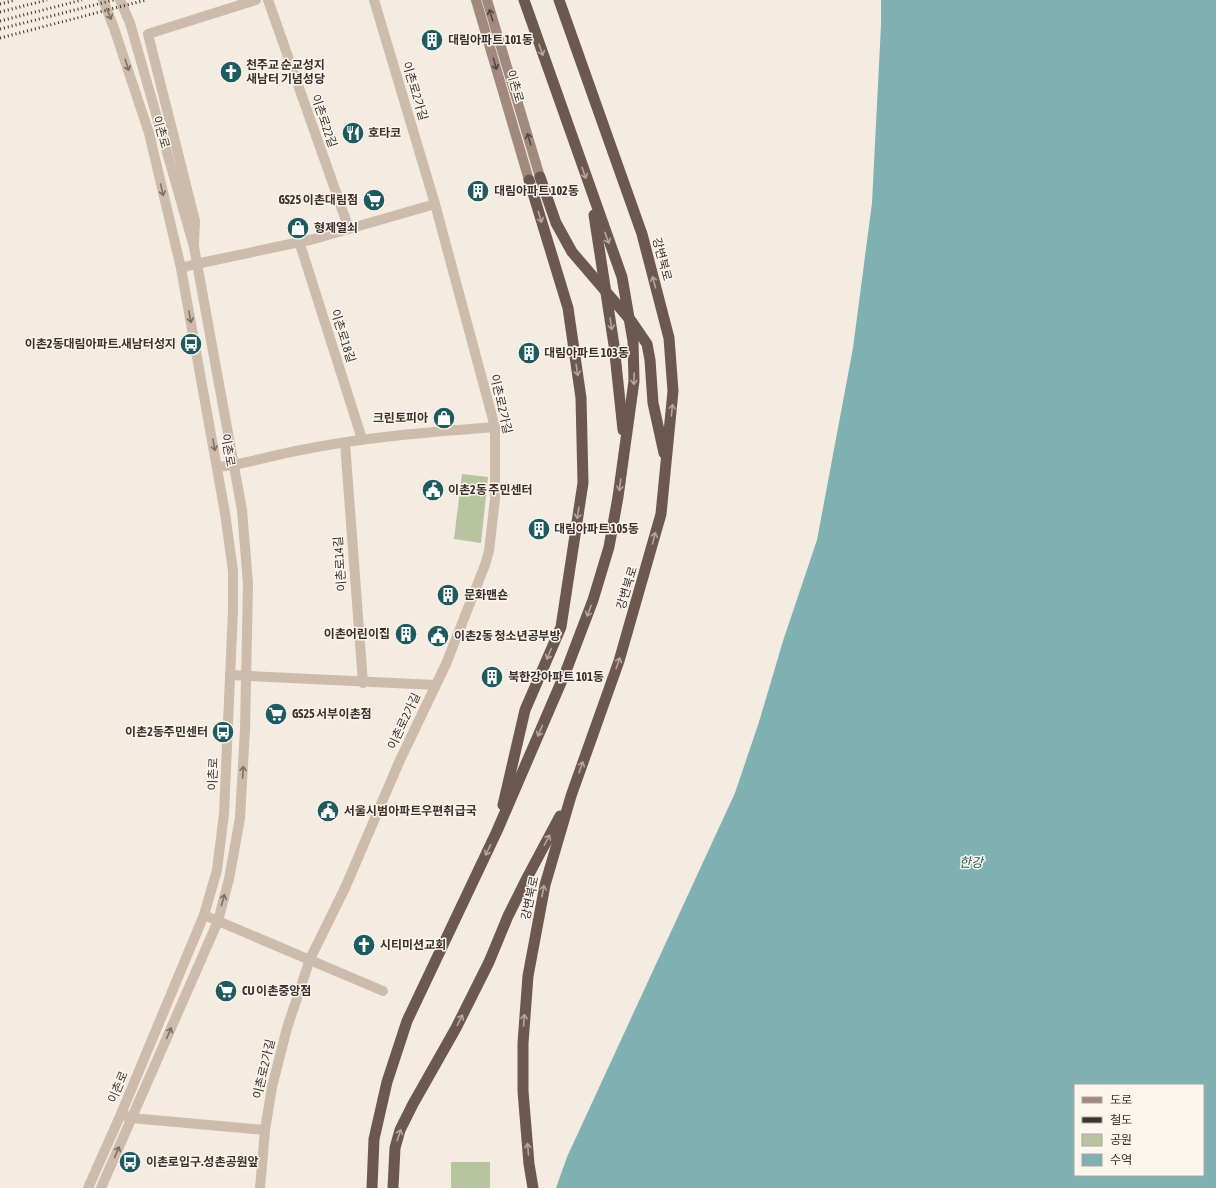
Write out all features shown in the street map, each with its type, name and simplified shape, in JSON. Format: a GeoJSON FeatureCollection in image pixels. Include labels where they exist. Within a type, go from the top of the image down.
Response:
{"type":"FeatureCollection","features":[{"type":"Feature","properties":{"kind":"highway"},"geometry":{"type":"LineString","coordinates":[[372,1188],[374,1139],[386,1082],[405,1028],[441,949],[498,832],[566,671],[593,600],[609,547],[634,381],[633,341],[622,277],[589,189],[524,0]]}},
{"type":"Feature","properties":{"kind":"highway","name":"강변북로"},"geometry":{"type":"LineString","coordinates":[[533,1188],[529,1164],[523,1092],[523,1043],[528,976],[545,885],[571,796],[619,661],[661,514],[673,391],[669,338],[642,234],[559,0]]}},
{"type":"Feature","properties":{"kind":"highway"},"geometry":{"type":"LineString","coordinates":[[534,178],[572,252],[632,322],[647,344],[650,360],[653,403],[666,464]]}},
{"type":"Feature","properties":{"kind":"highway"},"geometry":{"type":"LineString","coordinates":[[498,832],[524,710],[561,627],[583,482],[581,398],[568,308],[534,178]]}},
{"type":"Feature","properties":{"kind":"highway"},"geometry":{"type":"LineString","coordinates":[[589,189],[614,345],[625,446]]}},
{"type":"Feature","properties":{"kind":"highway"},"geometry":{"type":"LineString","coordinates":[[393,1188],[392,1173],[395,1148],[400,1130],[456,1028],[489,962],[524,883],[571,796]]}},
{"type":"Feature","properties":{"kind":"main road","name":"이촌로"},"geometry":{"type":"LineString","coordinates":[[476,0],[534,178]]}},
{"type":"Feature","properties":{"kind":"main road","name":"이촌로"},"geometry":{"type":"LineString","coordinates":[[487,0],[534,178]]}},
{"type":"Feature","properties":{"kind":"street","name":"이촌로"},"geometry":{"type":"LineString","coordinates":[[88,1188],[121,1114],[204,915],[217,870],[224,814],[233,571],[218,467],[181,268],[149,133],[114,28],[103,0]]}},
{"type":"Feature","properties":{"kind":"street","name":"이촌로"},"geometry":{"type":"LineString","coordinates":[[120,0],[130,23],[194,247]]}},
{"type":"Feature","properties":{"kind":"street","name":"이촌로"},"geometry":{"type":"LineString","coordinates":[[101,1188],[218,921],[229,879],[240,818],[245,729],[248,584],[242,510],[196,264],[194,247],[195,221],[148,34],[256,0]]}},
{"type":"Feature","properties":{"kind":"street","name":"이촌로22길"},"geometry":{"type":"LineString","coordinates":[[268,0],[348,229]]}},
{"type":"Feature","properties":{"kind":"street","name":"이촌로2가길"},"geometry":{"type":"LineString","coordinates":[[260,1188],[265,1130],[272,1087],[287,1028],[310,959],[348,881],[400,760],[446,664],[489,551],[495,499],[495,428],[435,204],[374,0]]}},
{"type":"Feature","properties":{"kind":"street"},"geometry":{"type":"LineString","coordinates":[[181,268],[348,229],[435,204]]}},
{"type":"Feature","properties":{"kind":"street","name":"이촌로18길"},"geometry":{"type":"LineString","coordinates":[[299,241],[362,439]]}},
{"type":"Feature","properties":{"kind":"street"},"geometry":{"type":"LineString","coordinates":[[218,467],[362,439],[495,428]]}},
{"type":"Feature","properties":{"kind":"street","name":"이촌로14길"},"geometry":{"type":"LineString","coordinates":[[345,443],[363,683]]}},
{"type":"Feature","properties":{"kind":"street"},"geometry":{"type":"LineString","coordinates":[[230,675],[363,683],[435,685]]}},
{"type":"Feature","properties":{"kind":"street"},"geometry":{"type":"LineString","coordinates":[[204,915],[383,991]]}},
{"type":"Feature","properties":{"kind":"street","name":"이촌로"},"geometry":{"type":"LineString","coordinates":[[121,1114],[131,1118],[265,1130]]}},
{"type":"Feature","properties":{"kind":"green space"},"geometry":{"type":"Polygon","coordinates":[[[462,474],[488,477],[481,543],[454,539],[462,474]]]}},
{"type":"Feature","properties":{"kind":"green space"},"geometry":{"type":"Polygon","coordinates":[[[451,1162],[490,1162],[490,1188],[451,1188],[451,1162]]]}},
{"type":"Feature","properties":{"kind":"water","name":"한강"},"geometry":{"type":"Polygon","coordinates":[[[881,0],[1216,0],[1216,1188],[556,1188],[567,1157],[735,793],[759,722],[783,641],[817,540],[853,348],[872,203],[881,0]]]}},
{"type":"Feature","properties":{"kind":"railway"},"geometry":{"type":"LineString","coordinates":[[0,4],[15,0]]}},
{"type":"Feature","properties":{"kind":"railway"},"geometry":{"type":"LineString","coordinates":[[0,12],[47,0]]}},
{"type":"Feature","properties":{"kind":"railway"},"geometry":{"type":"LineString","coordinates":[[0,21],[82,0]]}},
{"type":"Feature","properties":{"kind":"railway"},"geometry":{"type":"LineString","coordinates":[[0,29],[114,0]]}},
{"type":"Feature","properties":{"kind":"railway"},"geometry":{"type":"LineString","coordinates":[[0,38],[146,0]]}},
{"type":"Feature","properties":{"kind":"place","name":"대림아파트 101동"},"geometry":{"type":"Point","coordinates":[432,40]}},
{"type":"Feature","properties":{"kind":"place","name":"천주교 순교성지 새남터 기념성당"},"geometry":{"type":"Point","coordinates":[231,72]}},
{"type":"Feature","properties":{"kind":"place","name":"호타코"},"geometry":{"type":"Point","coordinates":[353,133]}},
{"type":"Feature","properties":{"kind":"place","name":"대림아파트 102동"},"geometry":{"type":"Point","coordinates":[478,191]}},
{"type":"Feature","properties":{"kind":"place","name":"GS25 이촌대림점"},"geometry":{"type":"Point","coordinates":[374,200]}},
{"type":"Feature","properties":{"kind":"place","name":"형제열쇠"},"geometry":{"type":"Point","coordinates":[298,228]}},
{"type":"Feature","properties":{"kind":"place","name":"이촌2동대림아파트.새남터성지"},"geometry":{"type":"Point","coordinates":[191,344]}},
{"type":"Feature","properties":{"kind":"place","name":"대림아파트 103동"},"geometry":{"type":"Point","coordinates":[529,353]}},
{"type":"Feature","properties":{"kind":"place","name":"크린토피아"},"geometry":{"type":"Point","coordinates":[444,418]}},
{"type":"Feature","properties":{"kind":"place","name":"이촌2동 주민센터"},"geometry":{"type":"Point","coordinates":[433,490]}},
{"type":"Feature","properties":{"kind":"place","name":"대림아파트 105동"},"geometry":{"type":"Point","coordinates":[539,529]}},
{"type":"Feature","properties":{"kind":"place","name":"문화맨숀"},"geometry":{"type":"Point","coordinates":[448,595]}},
{"type":"Feature","properties":{"kind":"place","name":"이촌어린이집"},"geometry":{"type":"Point","coordinates":[406,634]}},
{"type":"Feature","properties":{"kind":"place","name":"이촌2동 청소년공부방"},"geometry":{"type":"Point","coordinates":[438,636]}},
{"type":"Feature","properties":{"kind":"place","name":"북한강아파트 101동"},"geometry":{"type":"Point","coordinates":[492,677]}},
{"type":"Feature","properties":{"kind":"place","name":"GS25 서부이촌점"},"geometry":{"type":"Point","coordinates":[276,714]}},
{"type":"Feature","properties":{"kind":"place","name":"이촌2동주민센터"},"geometry":{"type":"Point","coordinates":[223,732]}},
{"type":"Feature","properties":{"kind":"place","name":"서울시범아파트우편취급국"},"geometry":{"type":"Point","coordinates":[328,811]}},
{"type":"Feature","properties":{"kind":"place","name":"시티미션교회"},"geometry":{"type":"Point","coordinates":[364,945]}},
{"type":"Feature","properties":{"kind":"place","name":"CU 이촌중앙점"},"geometry":{"type":"Point","coordinates":[226,991]}},
{"type":"Feature","properties":{"kind":"place","name":"이촌로입구.성촌공원앞"},"geometry":{"type":"Point","coordinates":[130,1162]}}]}
